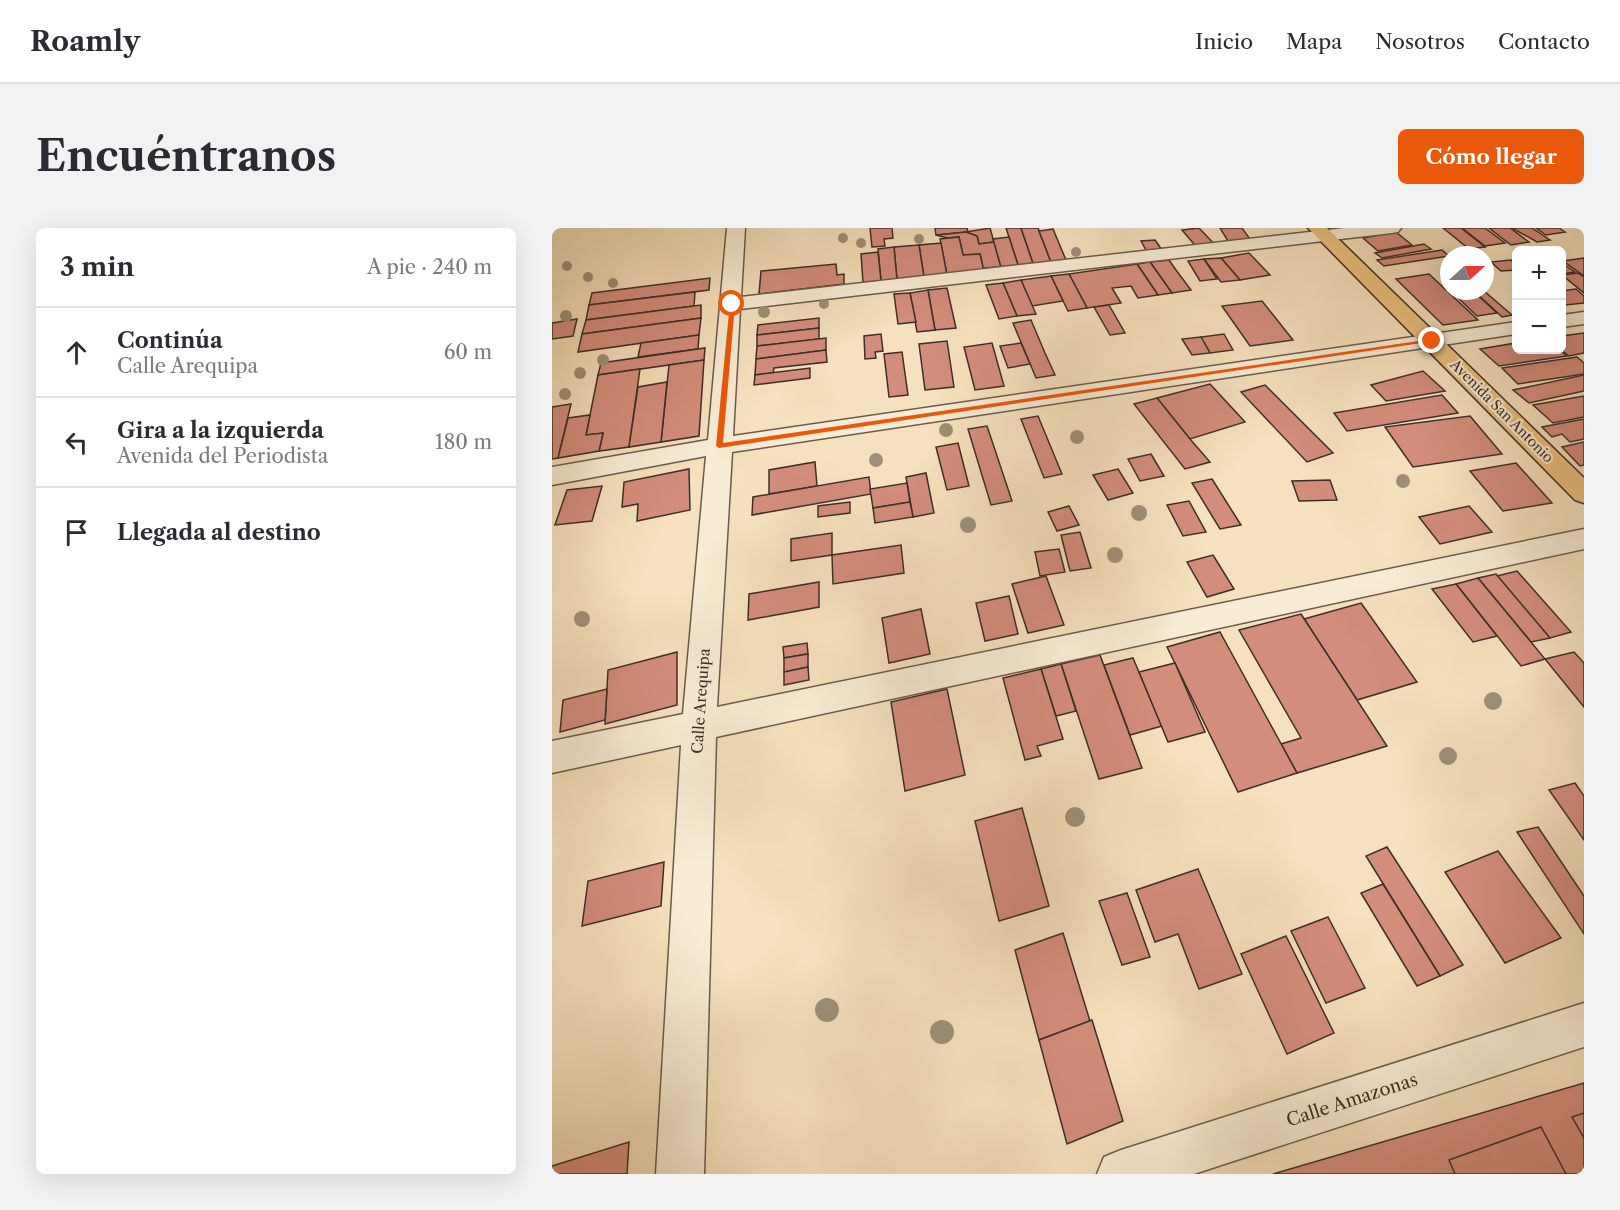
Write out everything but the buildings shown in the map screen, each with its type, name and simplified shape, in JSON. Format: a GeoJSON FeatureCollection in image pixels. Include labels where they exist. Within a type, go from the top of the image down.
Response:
{"type":"FeatureCollection","features":[{"type":"Feature","properties":{"kind":"main road","name":"Avenida San Antonio"},"geometry":{"type":"LineString","coordinates":[[1322,232],[1584,494]]}},
{"type":"Feature","properties":{"kind":"street","name":"Calle Arequipa"},"geometry":{"type":"LineString","coordinates":[[680,1174],[699,727],[736,228]]}},
{"type":"Feature","properties":{"kind":"street"},"geometry":{"type":"LineString","coordinates":[[732,304],[1322,232],[1392,228]]}},
{"type":"Feature","properties":{"kind":"street"},"geometry":{"type":"LineString","coordinates":[[1566,320],[1584,318]]}},
{"type":"Feature","properties":{"kind":"street"},"geometry":{"type":"LineString","coordinates":[[552,476],[719,446],[1512,329]]}},
{"type":"Feature","properties":{"kind":"street"},"geometry":{"type":"LineString","coordinates":[[552,757],[1584,538]]}},
{"type":"Feature","properties":{"kind":"street","name":"Calle Amazonas"},"geometry":{"type":"LineString","coordinates":[[1121,1174],[1584,1025]]}},
{"type":"Feature","properties":{"kind":"route"},"geometry":{"type":"LineString","coordinates":[[732,304],[719,446],[1432,341]]}}]}
